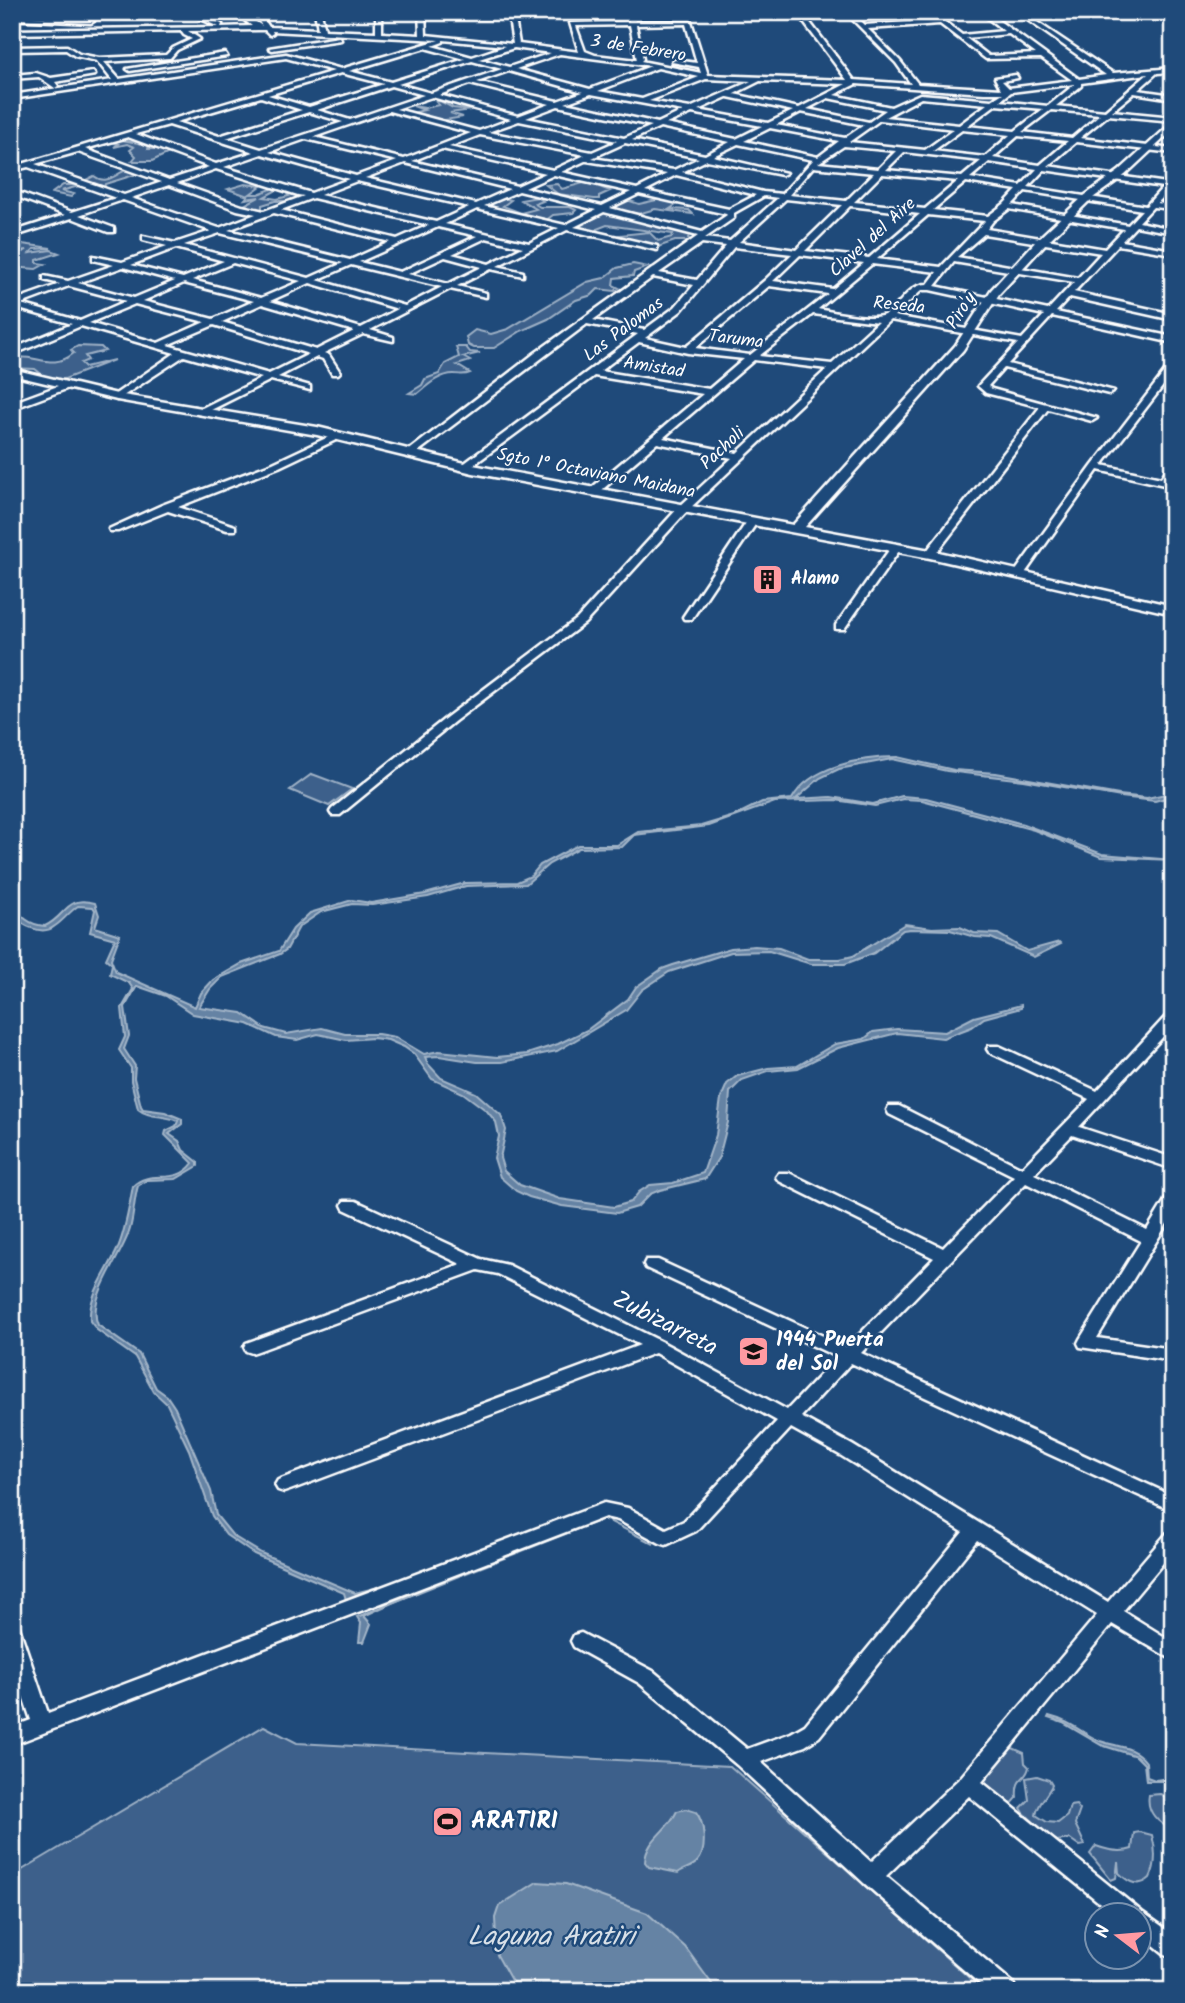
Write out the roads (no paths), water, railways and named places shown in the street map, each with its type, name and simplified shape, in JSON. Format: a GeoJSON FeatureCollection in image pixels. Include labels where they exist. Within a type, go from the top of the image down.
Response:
{"type":"FeatureCollection","features":[{"type":"Feature","properties":{"kind":"main road","name":"Piro'y"},"geometry":{"type":"LineString","coordinates":[[795,530],[959,348],[990,299],[1042,242],[1087,198],[1173,125]]}},
{"type":"Feature","properties":{"kind":"main road","name":"Sgto 1° Octaviano Maidana"},"geometry":{"type":"LineString","coordinates":[[12,372],[117,397],[337,436],[465,467],[930,554],[1173,610]]}},
{"type":"Feature","properties":{"kind":"street"},"geometry":{"type":"LineString","coordinates":[[188,12],[228,28]]}},
{"type":"Feature","properties":{"kind":"street"},"geometry":{"type":"LineString","coordinates":[[237,12],[258,28]]}},
{"type":"Feature","properties":{"kind":"street"},"geometry":{"type":"LineString","coordinates":[[256,12],[278,39],[292,47]]}},
{"type":"Feature","properties":{"kind":"street"},"geometry":{"type":"LineString","coordinates":[[264,12],[279,29]]}},
{"type":"Feature","properties":{"kind":"street"},"geometry":{"type":"LineString","coordinates":[[318,12],[322,33]]}},
{"type":"Feature","properties":{"kind":"street"},"geometry":{"type":"LineString","coordinates":[[379,12],[379,36]]}},
{"type":"Feature","properties":{"kind":"street"},"geometry":{"type":"LineString","coordinates":[[422,12],[423,36]]}},
{"type":"Feature","properties":{"kind":"street"},"geometry":{"type":"LineString","coordinates":[[630,12],[640,59]]}},
{"type":"Feature","properties":{"kind":"street"},"geometry":{"type":"LineString","coordinates":[[203,411],[853,82],[799,12]]}},
{"type":"Feature","properties":{"kind":"street"},"geometry":{"type":"LineString","coordinates":[[848,12],[898,62],[915,85]]}},
{"type":"Feature","properties":{"kind":"street"},"geometry":{"type":"LineString","coordinates":[[928,12],[990,59],[1042,56]]}},
{"type":"Feature","properties":{"kind":"street"},"geometry":{"type":"LineString","coordinates":[[983,12],[1077,81]]}},
{"type":"Feature","properties":{"kind":"street"},"geometry":{"type":"LineString","coordinates":[[219,138],[516,45],[511,15]]}},
{"type":"Feature","properties":{"kind":"street"},"geometry":{"type":"LineString","coordinates":[[479,16],[560,15],[564,29]]}},
{"type":"Feature","properties":{"kind":"street"},"geometry":{"type":"LineString","coordinates":[[12,17],[119,22],[134,30]]}},
{"type":"Feature","properties":{"kind":"street"},"geometry":{"type":"LineString","coordinates":[[1032,21],[1111,75]]}},
{"type":"Feature","properties":{"kind":"street"},"geometry":{"type":"LineString","coordinates":[[644,101],[705,76],[689,22],[572,24],[582,52],[701,65]]}},
{"type":"Feature","properties":{"kind":"street"},"geometry":{"type":"LineString","coordinates":[[863,27],[941,22]]}},
{"type":"Feature","properties":{"kind":"street","name":"3 de Febrero"},"geometry":{"type":"LineString","coordinates":[[13,32],[258,28],[379,36],[423,36],[516,45],[659,65],[705,76],[1008,92],[1111,75],[1173,70]]}},
{"type":"Feature","properties":{"kind":"street"},"geometry":{"type":"LineString","coordinates":[[168,57],[175,49],[197,39],[186,34],[184,29]]}},
{"type":"Feature","properties":{"kind":"street"},"geometry":{"type":"LineString","coordinates":[[961,37],[1009,32]]}},
{"type":"Feature","properties":{"kind":"street"},"geometry":{"type":"LineString","coordinates":[[265,49],[368,35]]}},
{"type":"Feature","properties":{"kind":"street"},"geometry":{"type":"LineString","coordinates":[[12,169],[453,38]]}},
{"type":"Feature","properties":{"kind":"street"},"geometry":{"type":"LineString","coordinates":[[567,42],[570,54]]}},
{"type":"Feature","properties":{"kind":"street"},"geometry":{"type":"LineString","coordinates":[[1052,44],[1063,43]]}},
{"type":"Feature","properties":{"kind":"street"},"geometry":{"type":"LineString","coordinates":[[425,46],[588,91],[694,110],[842,142],[1171,184]]}},
{"type":"Feature","properties":{"kind":"street"},"geometry":{"type":"LineString","coordinates":[[1030,47],[1041,46]]}},
{"type":"Feature","properties":{"kind":"street"},"geometry":{"type":"LineString","coordinates":[[12,49],[63,47],[85,58],[99,61],[168,57],[184,61],[192,71]]}},
{"type":"Feature","properties":{"kind":"street"},"geometry":{"type":"LineString","coordinates":[[12,235],[558,52]]}},
{"type":"Feature","properties":{"kind":"street"},"geometry":{"type":"LineString","coordinates":[[12,78],[34,74],[51,80],[233,54]]}},
{"type":"Feature","properties":{"kind":"street"},"geometry":{"type":"LineString","coordinates":[[12,97],[286,56],[337,72],[392,83],[517,118],[782,173]]}},
{"type":"Feature","properties":{"kind":"street"},"geometry":{"type":"LineString","coordinates":[[99,61],[117,81]]}},
{"type":"Feature","properties":{"kind":"street"},"geometry":{"type":"LineString","coordinates":[[12,304],[269,212],[659,65]]}},
{"type":"Feature","properties":{"kind":"street"},"geometry":{"type":"LineString","coordinates":[[1156,71],[1110,113],[1043,166],[1007,206],[990,219],[929,287],[1173,340]]}},
{"type":"Feature","properties":{"kind":"street"},"geometry":{"type":"LineString","coordinates":[[927,152],[1008,92],[997,79],[1016,77]]}},
{"type":"Feature","properties":{"kind":"street"},"geometry":{"type":"LineString","coordinates":[[160,345],[440,224],[762,79]]}},
{"type":"Feature","properties":{"kind":"street"},"geometry":{"type":"LineString","coordinates":[[51,80],[54,85],[65,89]]}},
{"type":"Feature","properties":{"kind":"street","name":"Clavel del Aire"},"geometry":{"type":"LineString","coordinates":[[593,492],[751,358],[835,292],[1018,132],[1079,85],[1077,81]]}},
{"type":"Feature","properties":{"kind":"street"},"geometry":{"type":"LineString","coordinates":[[468,82],[738,142],[815,162],[1173,207]]}},
{"type":"Feature","properties":{"kind":"street"},"geometry":{"type":"LineString","coordinates":[[1132,91],[1173,97]]}},
{"type":"Feature","properties":{"kind":"street"},"geometry":{"type":"LineString","coordinates":[[259,94],[349,122]]}},
{"type":"Feature","properties":{"kind":"street"},"geometry":{"type":"LineString","coordinates":[[728,95],[868,124]]}},
{"type":"Feature","properties":{"kind":"street"},"geometry":{"type":"LineString","coordinates":[[826,96],[892,109]]}},
{"type":"Feature","properties":{"kind":"street","name":"Las Palomas"},"geometry":{"type":"LineString","coordinates":[[465,467],[678,309],[731,245],[783,197],[815,162],[892,109],[920,96],[1173,119]]}},
{"type":"Feature","properties":{"kind":"street"},"geometry":{"type":"LineString","coordinates":[[387,109],[477,132],[595,155]]}},
{"type":"Feature","properties":{"kind":"street"},"geometry":{"type":"LineString","coordinates":[[877,118],[1173,151]]}},
{"type":"Feature","properties":{"kind":"street"},"geometry":{"type":"LineString","coordinates":[[168,122],[356,179],[653,248]]}},
{"type":"Feature","properties":{"kind":"street"},"geometry":{"type":"LineString","coordinates":[[128,134],[217,167],[301,193],[531,246]]}},
{"type":"Feature","properties":{"kind":"street"},"geometry":{"type":"LineString","coordinates":[[305,137],[400,162],[604,208],[731,245],[942,270]]}},
{"type":"Feature","properties":{"kind":"street"},"geometry":{"type":"LineString","coordinates":[[440,147],[730,212],[763,194]]}},
{"type":"Feature","properties":{"kind":"street"},"geometry":{"type":"LineString","coordinates":[[77,149],[240,208],[269,212],[398,242]]}},
{"type":"Feature","properties":{"kind":"street"},"geometry":{"type":"LineString","coordinates":[[688,350],[767,283],[902,150]]}},
{"type":"Feature","properties":{"kind":"street"},"geometry":{"type":"LineString","coordinates":[[585,159],[676,173],[783,197],[990,219]]}},
{"type":"Feature","properties":{"kind":"street"},"geometry":{"type":"LineString","coordinates":[[27,164],[122,199],[220,230],[483,295]]}},
{"type":"Feature","properties":{"kind":"street"},"geometry":{"type":"LineString","coordinates":[[1092,418],[985,389],[984,386],[1130,225],[1171,184]]}},
{"type":"Feature","properties":{"kind":"street"},"geometry":{"type":"LineString","coordinates":[[12,192],[111,230]]}},
{"type":"Feature","properties":{"kind":"street"},"geometry":{"type":"LineString","coordinates":[[1007,206],[1068,217],[1173,230]]}},
{"type":"Feature","properties":{"kind":"street"},"geometry":{"type":"LineString","coordinates":[[408,454],[731,216],[730,212]]}},
{"type":"Feature","properties":{"kind":"street"},"geometry":{"type":"LineString","coordinates":[[982,231],[1107,252]]}},
{"type":"Feature","properties":{"kind":"street"},"geometry":{"type":"LineString","coordinates":[[402,274],[486,235]]}},
{"type":"Feature","properties":{"kind":"street"},"geometry":{"type":"LineString","coordinates":[[146,238],[308,280],[403,309]]}},
{"type":"Feature","properties":{"kind":"street"},"geometry":{"type":"LineString","coordinates":[[1116,242],[1173,252]]}},
{"type":"Feature","properties":{"kind":"street"},"geometry":{"type":"LineString","coordinates":[[446,254],[520,274]]}},
{"type":"Feature","properties":{"kind":"street"},"geometry":{"type":"LineString","coordinates":[[96,258],[186,280],[390,339]]}},
{"type":"Feature","properties":{"kind":"street"},"geometry":{"type":"LineString","coordinates":[[953,259],[1081,281]]}},
{"type":"Feature","properties":{"kind":"street"},"geometry":{"type":"LineString","coordinates":[[12,352],[231,261]]}},
{"type":"Feature","properties":{"kind":"street"},"geometry":{"type":"LineString","coordinates":[[650,274],[698,284]]}},
{"type":"Feature","properties":{"kind":"street"},"geometry":{"type":"LineString","coordinates":[[47,278],[214,322],[326,357],[335,372]]}},
{"type":"Feature","properties":{"kind":"street"},"geometry":{"type":"LineString","coordinates":[[767,283],[835,292]]}},
{"type":"Feature","properties":{"kind":"street","name":"Pacholi"},"geometry":{"type":"LineString","coordinates":[[336,812],[451,719],[581,621],[683,509],[738,456],[920,287],[929,287]]}},
{"type":"Feature","properties":{"kind":"street"},"geometry":{"type":"LineString","coordinates":[[1070,294],[1173,317]]}},
{"type":"Feature","properties":{"kind":"street"},"geometry":{"type":"LineString","coordinates":[[12,304],[160,345],[267,379],[307,388]]}},
{"type":"Feature","properties":{"kind":"street","name":"Reseda"},"geometry":{"type":"LineString","coordinates":[[811,311],[875,320],[888,317],[1024,342]]}},
{"type":"Feature","properties":{"kind":"street","name":"Taruma"},"geometry":{"type":"LineString","coordinates":[[586,321],[688,350],[832,367]]}},
{"type":"Feature","properties":{"kind":"street"},"geometry":{"type":"LineString","coordinates":[[117,397],[183,352]]}},
{"type":"Feature","properties":{"kind":"street"},"geometry":{"type":"LineString","coordinates":[[1002,365],[1109,391]]}},
{"type":"Feature","properties":{"kind":"street"},"geometry":{"type":"LineString","coordinates":[[1019,574],[1173,367]]}},
{"type":"Feature","properties":{"kind":"street","name":"Amistad"},"geometry":{"type":"LineString","coordinates":[[592,373],[711,392]]}},
{"type":"Feature","properties":{"kind":"street"},"geometry":{"type":"LineString","coordinates":[[1160,383],[1173,386]]}},
{"type":"Feature","properties":{"kind":"street"},"geometry":{"type":"LineString","coordinates":[[12,406],[66,386]]}},
{"type":"Feature","properties":{"kind":"street"},"geometry":{"type":"LineString","coordinates":[[930,554],[1046,406]]}},
{"type":"Feature","properties":{"kind":"street"},"geometry":{"type":"LineString","coordinates":[[114,529],[276,466],[337,436]]}},
{"type":"Feature","properties":{"kind":"street"},"geometry":{"type":"LineString","coordinates":[[654,439],[738,456]]}},
{"type":"Feature","properties":{"kind":"street"},"geometry":{"type":"LineString","coordinates":[[1096,467],[1168,483],[1173,467]]}},
{"type":"Feature","properties":{"kind":"street"},"geometry":{"type":"LineString","coordinates":[[166,507],[231,528]]}},
{"type":"Feature","properties":{"kind":"street"},"geometry":{"type":"LineString","coordinates":[[688,617],[752,522]]}},
{"type":"Feature","properties":{"kind":"street"},"geometry":{"type":"LineString","coordinates":[[841,627],[896,548]]}},
{"type":"Feature","properties":{"kind":"street"},"geometry":{"type":"LineString","coordinates":[[12,1736],[604,1510],[622,1513],[666,1538],[690,1526],[848,1356],[1099,1098],[1173,1017]]}},
{"type":"Feature","properties":{"kind":"street"},"geometry":{"type":"LineString","coordinates":[[994,1049],[1099,1098]]}},
{"type":"Feature","properties":{"kind":"street"},"geometry":{"type":"LineString","coordinates":[[894,1110],[1151,1239]]}},
{"type":"Feature","properties":{"kind":"street"},"geometry":{"type":"LineString","coordinates":[[1069,1129],[1173,1164]]}},
{"type":"Feature","properties":{"kind":"street"},"geometry":{"type":"LineString","coordinates":[[784,1177],[945,1256]]}},
{"type":"Feature","properties":{"kind":"street"},"geometry":{"type":"LineString","coordinates":[[1173,1201],[1086,1343],[1173,1355]]}},
{"type":"Feature","properties":{"kind":"street","name":"Zubizarreta"},"geometry":{"type":"LineString","coordinates":[[350,1205],[477,1264],[502,1269],[656,1346],[791,1419],[976,1529],[1173,1652]]}},
{"type":"Feature","properties":{"kind":"street"},"geometry":{"type":"LineString","coordinates":[[252,1348],[477,1264]]}},
{"type":"Feature","properties":{"kind":"street"},"geometry":{"type":"LineString","coordinates":[[652,1264],[1173,1504]]}},
{"type":"Feature","properties":{"kind":"street"},"geometry":{"type":"LineString","coordinates":[[284,1485],[656,1346]]}},
{"type":"Feature","properties":{"kind":"street"},"geometry":{"type":"LineString","coordinates":[[744,1759],[798,1740],[812,1731],[976,1529]]}},
{"type":"Feature","properties":{"kind":"street"},"geometry":{"type":"LineString","coordinates":[[872,1876],[968,1783],[1173,1538]]}},
{"type":"Feature","properties":{"kind":"street"},"geometry":{"type":"LineString","coordinates":[[12,1633],[42,1724]]}},
{"type":"Feature","properties":{"kind":"street"},"geometry":{"type":"LineString","coordinates":[[581,1641],[646,1677],[744,1759],[872,1876],[1005,1991]]}},
{"type":"Feature","properties":{"kind":"street"},"geometry":{"type":"LineString","coordinates":[[968,1783],[1116,1902]]}},
{"type":"Feature","properties":{"kind":"street"},"geometry":{"type":"LineString","coordinates":[[1154,1932],[1173,1947]]}},
{"type":"Feature","properties":{"kind":"water"},"geometry":{"type":"Polygon","coordinates":[[[897,757],[954,770],[996,773],[1119,795],[1147,798],[1170,793],[1173,796],[1155,801],[1121,797],[1024,780],[947,771],[892,759],[839,769],[820,778],[796,799],[831,797],[873,804],[902,796],[926,798],[1023,824],[1102,854],[1173,860],[1101,857],[1034,830],[922,800],[903,799],[875,806],[835,800],[775,802],[709,826],[634,835],[622,847],[579,848],[549,864],[526,884],[466,886],[428,897],[372,905],[352,904],[321,912],[299,927],[287,949],[280,954],[222,977],[210,989],[199,1007],[242,1013],[264,1028],[286,1034],[322,1028],[345,1034],[378,1034],[395,1037],[424,1054],[439,1051],[497,1057],[527,1054],[558,1044],[587,1030],[628,999],[636,987],[662,969],[731,948],[779,948],[808,959],[840,959],[853,956],[905,924],[932,928],[960,927],[974,933],[998,934],[1027,951],[1059,942],[1061,944],[1034,957],[991,938],[950,930],[910,929],[903,930],[874,953],[845,964],[811,964],[769,951],[731,952],[669,972],[642,990],[626,1010],[557,1051],[502,1062],[425,1057],[441,1078],[476,1093],[501,1115],[506,1130],[500,1158],[504,1171],[520,1185],[560,1199],[614,1207],[631,1202],[639,1192],[650,1185],[673,1183],[703,1173],[716,1135],[721,1098],[727,1084],[737,1076],[768,1068],[797,1066],[835,1044],[864,1039],[873,1032],[897,1029],[945,1032],[974,1017],[1021,1005],[1021,1008],[984,1018],[972,1027],[943,1038],[897,1033],[838,1048],[798,1068],[768,1071],[742,1080],[730,1092],[728,1122],[719,1157],[705,1179],[650,1194],[637,1207],[617,1213],[562,1206],[516,1191],[500,1177],[494,1158],[499,1136],[496,1122],[487,1111],[463,1093],[432,1079],[414,1054],[404,1047],[388,1040],[373,1038],[346,1040],[318,1034],[297,1040],[276,1037],[248,1024],[193,1014],[166,996],[137,986],[125,1007],[129,1036],[124,1049],[135,1066],[134,1078],[141,1106],[143,1109],[165,1112],[182,1119],[182,1124],[169,1134],[179,1141],[183,1150],[198,1162],[198,1166],[176,1179],[147,1180],[138,1186],[130,1229],[106,1277],[97,1303],[98,1325],[139,1354],[156,1388],[167,1396],[175,1408],[211,1491],[216,1515],[233,1536],[261,1553],[355,1593],[406,1580],[346,1600],[344,1593],[254,1554],[226,1535],[212,1516],[189,1450],[167,1404],[154,1392],[135,1357],[97,1330],[90,1321],[95,1293],[123,1234],[133,1186],[147,1178],[179,1174],[193,1163],[165,1135],[178,1121],[147,1114],[138,1109],[131,1081],[131,1068],[119,1050],[125,1037],[122,1008],[133,989],[129,983],[110,974],[112,964],[106,959],[115,939],[90,932],[95,910],[93,907],[78,906],[50,929],[38,930],[12,915],[12,903],[26,919],[45,926],[72,904],[85,901],[95,903],[99,915],[95,927],[120,935],[111,959],[116,972],[195,1007],[201,993],[213,980],[241,964],[279,951],[293,929],[310,913],[352,900],[371,903],[425,894],[465,883],[517,882],[531,876],[540,865],[578,845],[617,845],[638,832],[701,826],[734,816],[762,802],[792,799],[811,779],[838,766],[868,759],[897,757]]]}},
{"type":"Feature","properties":{"kind":"water"},"geometry":{"type":"Polygon","coordinates":[[[600,1519],[604,1520],[601,1520],[464,1574],[600,1519]]]}},
{"type":"Feature","properties":{"kind":"water"},"geometry":{"type":"Polygon","coordinates":[[[464,1574],[390,1604],[400,1599],[464,1574]]]}},
{"type":"Feature","properties":{"kind":"water"},"geometry":{"type":"Polygon","coordinates":[[[390,1604],[364,1616],[371,1624],[364,1642],[359,1642],[361,1623],[357,1617],[390,1604]]]}},
{"type":"Feature","properties":{"kind":"water"},"geometry":{"type":"Polygon","coordinates":[[[1049,1716],[1064,1721],[1100,1741],[1136,1753],[1146,1762],[1147,1777],[1163,1779],[1162,1781],[1146,1781],[1144,1764],[1136,1756],[1101,1745],[1063,1723],[1048,1718],[1049,1716]]]}},
{"type":"Feature","properties":{"kind":"water"},"geometry":{"type":"Polygon","coordinates":[[[686,1809],[696,1812],[703,1829],[704,1844],[698,1861],[678,1873],[649,1867],[645,1862],[649,1847],[677,1811],[686,1809]]]}},
{"type":"Feature","properties":{"kind":"water","name":"Laguna Aratiri"},"geometry":{"type":"Polygon","coordinates":[[[537,1882],[566,1884],[647,1913],[685,1947],[717,1991],[517,1991],[497,1955],[495,1918],[499,1906],[537,1882]]]}},
{"type":"Feature","properties":{"kind":"waterway"},"geometry":{"type":"LineString","coordinates":[[383,1606],[419,1591]]}},
{"type":"Feature","properties":{"kind":"waterway"},"geometry":{"type":"LineString","coordinates":[[1161,1780],[1173,1787]]}},
{"type":"Feature","properties":{"kind":"place","name":"Alamo"},"geometry":{"type":"Point","coordinates":[768,579]}},
{"type":"Feature","properties":{"kind":"place","name":"1944 Puerta del Sol"},"geometry":{"type":"Point","coordinates":[753,1352]}},
{"type":"Feature","properties":{"kind":"place","name":"ARATIRI"},"geometry":{"type":"Point","coordinates":[448,1821]}}]}
